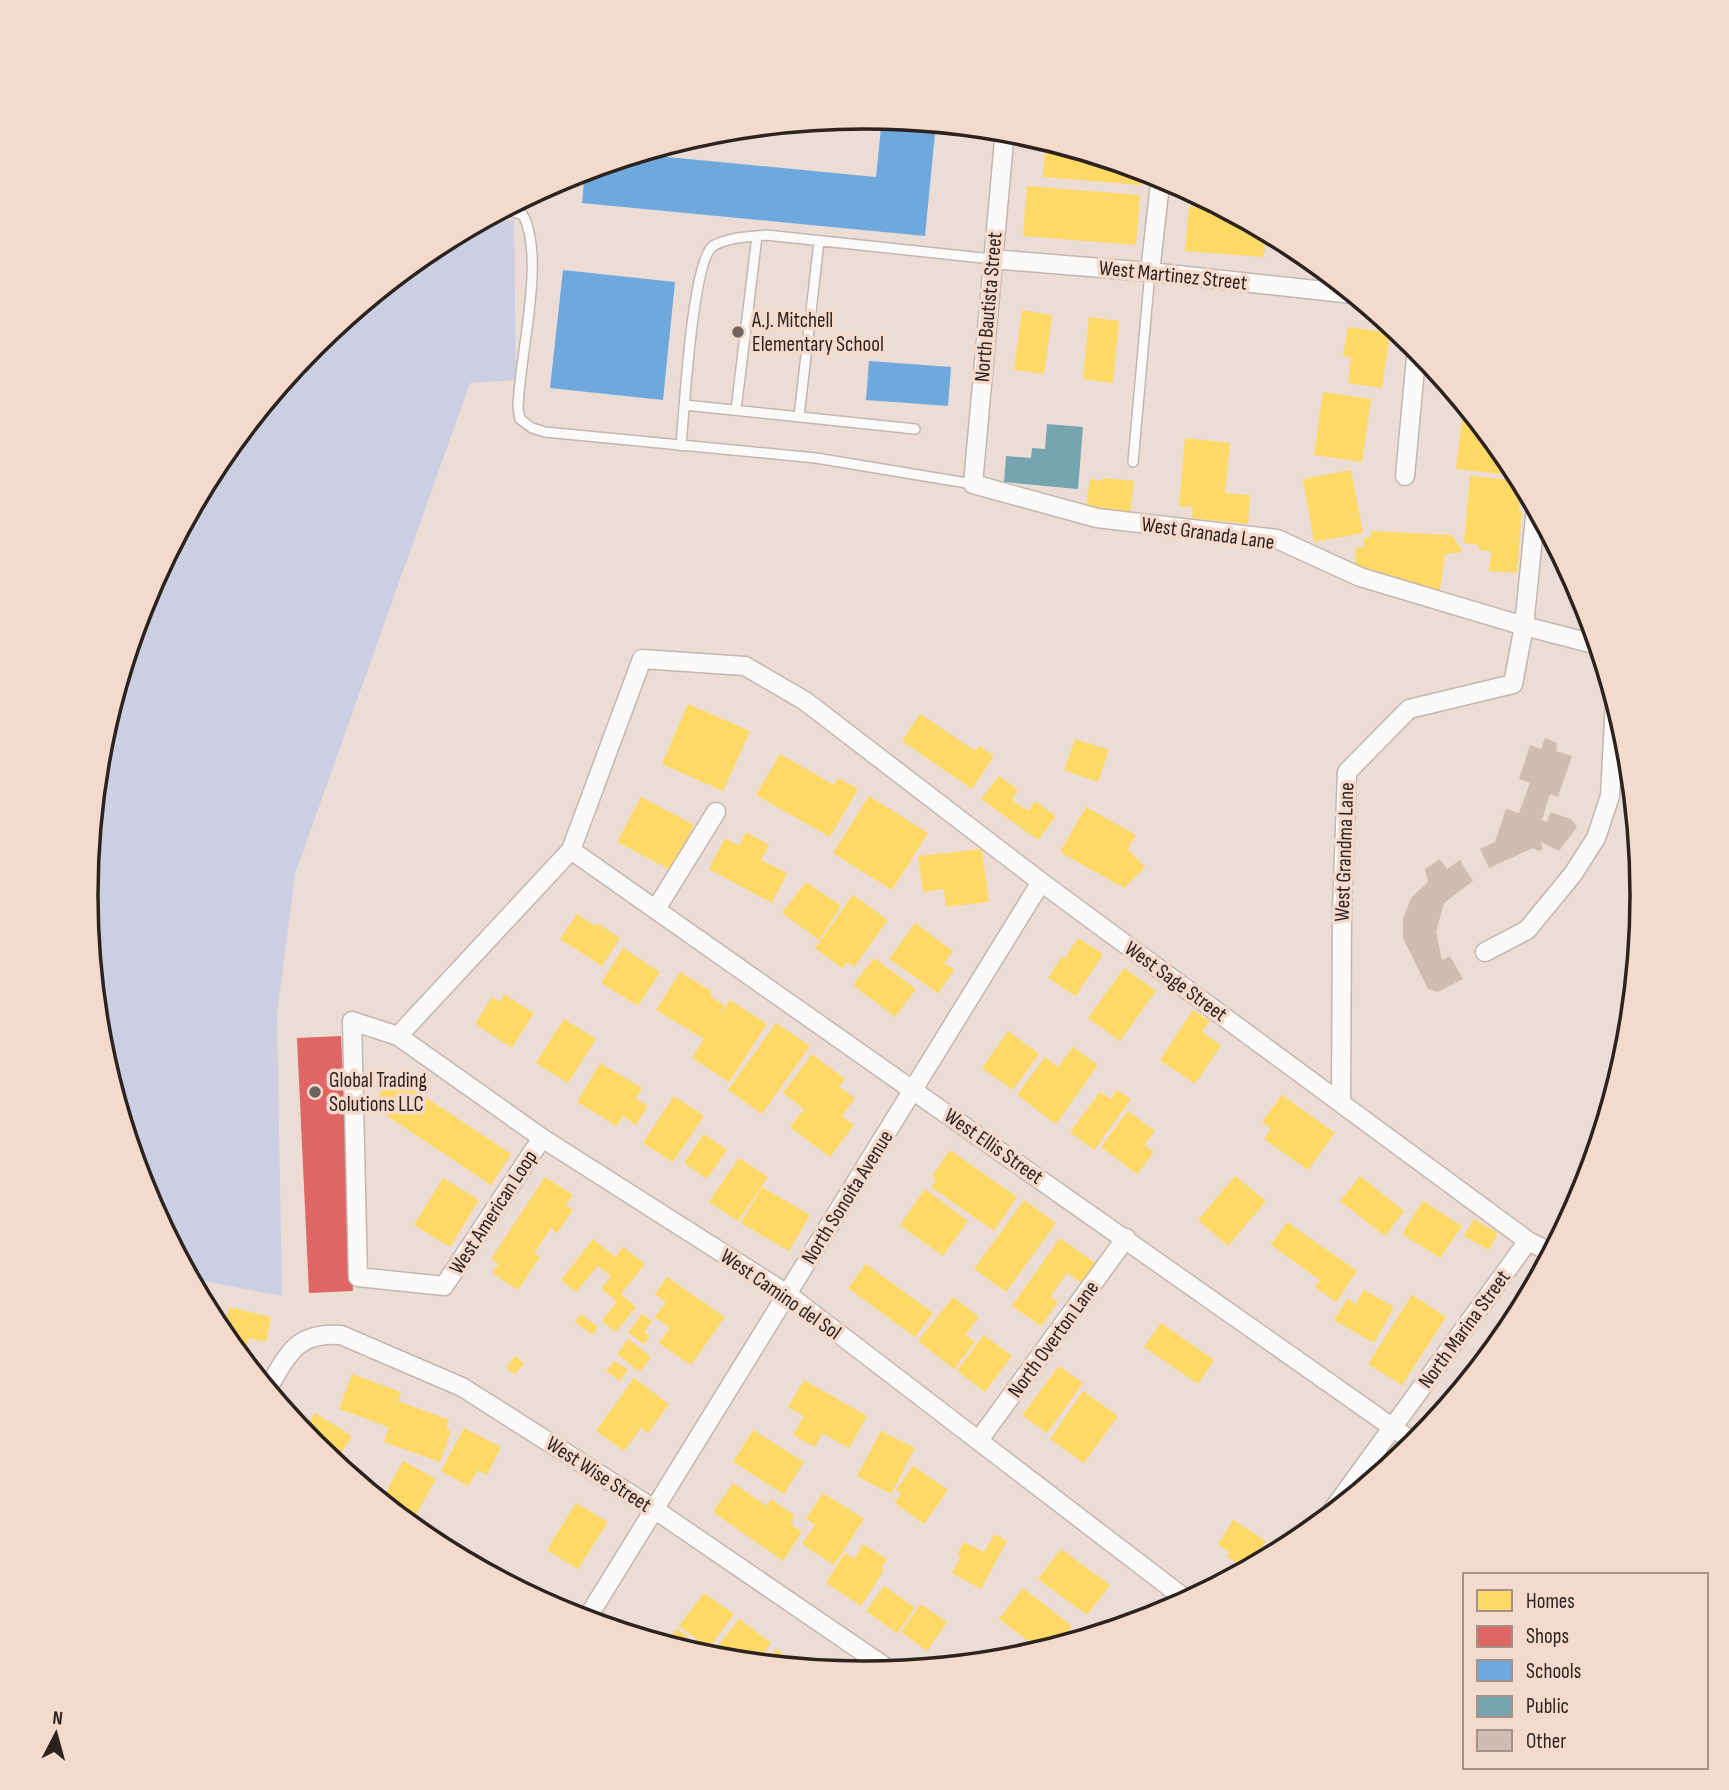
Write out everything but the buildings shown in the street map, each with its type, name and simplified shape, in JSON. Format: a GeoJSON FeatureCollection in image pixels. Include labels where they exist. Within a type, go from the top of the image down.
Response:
{"type":"FeatureCollection","features":[{"type":"Feature","properties":{"kind":"street","name":"North Bautista Street"},"geometry":{"type":"LineString","coordinates":[[973,484],[1004,141]]}},
{"type":"Feature","properties":{"kind":"street"},"geometry":{"type":"LineString","coordinates":[[1150,272],[1160,188]]}},
{"type":"Feature","properties":{"kind":"street","name":"West Martinez Street"},"geometry":{"type":"LineString","coordinates":[[992,260],[1150,272],[1337,292]]}},
{"type":"Feature","properties":{"kind":"street"},"geometry":{"type":"LineString","coordinates":[[1405,476],[1416,363]]}},
{"type":"Feature","properties":{"kind":"street","name":"West Granada Lane"},"geometry":{"type":"LineString","coordinates":[[973,484],[1097,518],[1277,539],[1360,577],[1588,642]]}},
{"type":"Feature","properties":{"kind":"street"},"geometry":{"type":"LineString","coordinates":[[1524,626],[1534,524]]}},
{"type":"Feature","properties":{"kind":"street","name":"West Grandma Lane"},"geometry":{"type":"LineString","coordinates":[[1341,1103],[1342,911],[1347,772],[1409,709],[1513,684],[1524,626]]}},
{"type":"Feature","properties":{"kind":"street","name":"West Sage Street"},"geometry":{"type":"LineString","coordinates":[[571,850],[642,659],[745,666],[805,701],[1041,882],[1528,1241],[1544,1249]]}},
{"type":"Feature","properties":{"kind":"street"},"geometry":{"type":"LineString","coordinates":[[1485,952],[1527,930],[1573,874],[1595,838],[1610,796],[1613,733]]}},
{"type":"Feature","properties":{"kind":"street"},"geometry":{"type":"LineString","coordinates":[[656,909],[716,812]]}},
{"type":"Feature","properties":{"kind":"street"},"geometry":{"type":"LineString","coordinates":[[398,1036],[571,850]]}},
{"type":"Feature","properties":{"kind":"street","name":"West Ellis Street"},"geometry":{"type":"LineString","coordinates":[[571,850],[1406,1437]]}},
{"type":"Feature","properties":{"kind":"street","name":"North Sonoita Avenue"},"geometry":{"type":"LineString","coordinates":[[592,1611],[1041,882]]}},
{"type":"Feature","properties":{"kind":"street","name":"West Camino del Sol"},"geometry":{"type":"LineString","coordinates":[[444,1286],[358,1277],[352,1021],[398,1036],[542,1138],[787,1294],[1178,1594]]}},
{"type":"Feature","properties":{"kind":"street","name":"West American Loop"},"geometry":{"type":"LineString","coordinates":[[444,1286],[542,1138]]}},
{"type":"Feature","properties":{"kind":"street","name":"North Overton Lane"},"geometry":{"type":"LineString","coordinates":[[979,1440],[1126,1238]]}},
{"type":"Feature","properties":{"kind":"street","name":"North Marina Street"},"geometry":{"type":"LineString","coordinates":[[1347,1490],[1528,1241]]}},
{"type":"Feature","properties":{"kind":"street","name":"West Wise Street"},"geometry":{"type":"LineString","coordinates":[[273,1382],[290,1353],[306,1337],[326,1334],[341,1335],[462,1387],[654,1509],[877,1661]]}},
{"type":"Feature","properties":{"kind":"lane"},"geometry":{"type":"LineString","coordinates":[[516,213],[523,215],[528,225],[533,252],[518,389],[520,419],[532,428],[545,432],[816,458],[973,484]]}},
{"type":"Feature","properties":{"kind":"lane"},"geometry":{"type":"LineString","coordinates":[[681,446],[696,293],[703,260],[712,247],[731,240],[757,236],[992,260]]}},
{"type":"Feature","properties":{"kind":"lane"},"geometry":{"type":"LineString","coordinates":[[736,410],[757,236]]}},
{"type":"Feature","properties":{"kind":"lane"},"geometry":{"type":"LineString","coordinates":[[799,416],[819,241]]}},
{"type":"Feature","properties":{"kind":"lane"},"geometry":{"type":"LineString","coordinates":[[1133,462],[1150,272]]}},
{"type":"Feature","properties":{"kind":"lane"},"geometry":{"type":"LineString","coordinates":[[685,405],[915,429]]}},
{"type":"Feature","properties":{"kind":"shaded area"},"geometry":{"type":"Polygon","coordinates":[[[514,220],[516,380],[470,383],[295,874],[277,1015],[282,1296],[203,1281],[156,1188],[139,1141],[124,1093],[105,995],[98,895],[100,845],[113,745],[124,697],[156,602],[177,556],[227,469],[256,428],[288,390],[359,319],[439,258],[497,223],[514,220]]]}},
{"type":"Feature","properties":{"kind":"place","name":"A.J. Mitchell Elementary School"},"geometry":{"type":"Point","coordinates":[738,332]}},
{"type":"Feature","properties":{"kind":"place","name":"Global Trading Solutions LLC"},"geometry":{"type":"Point","coordinates":[315,1092]}}]}
